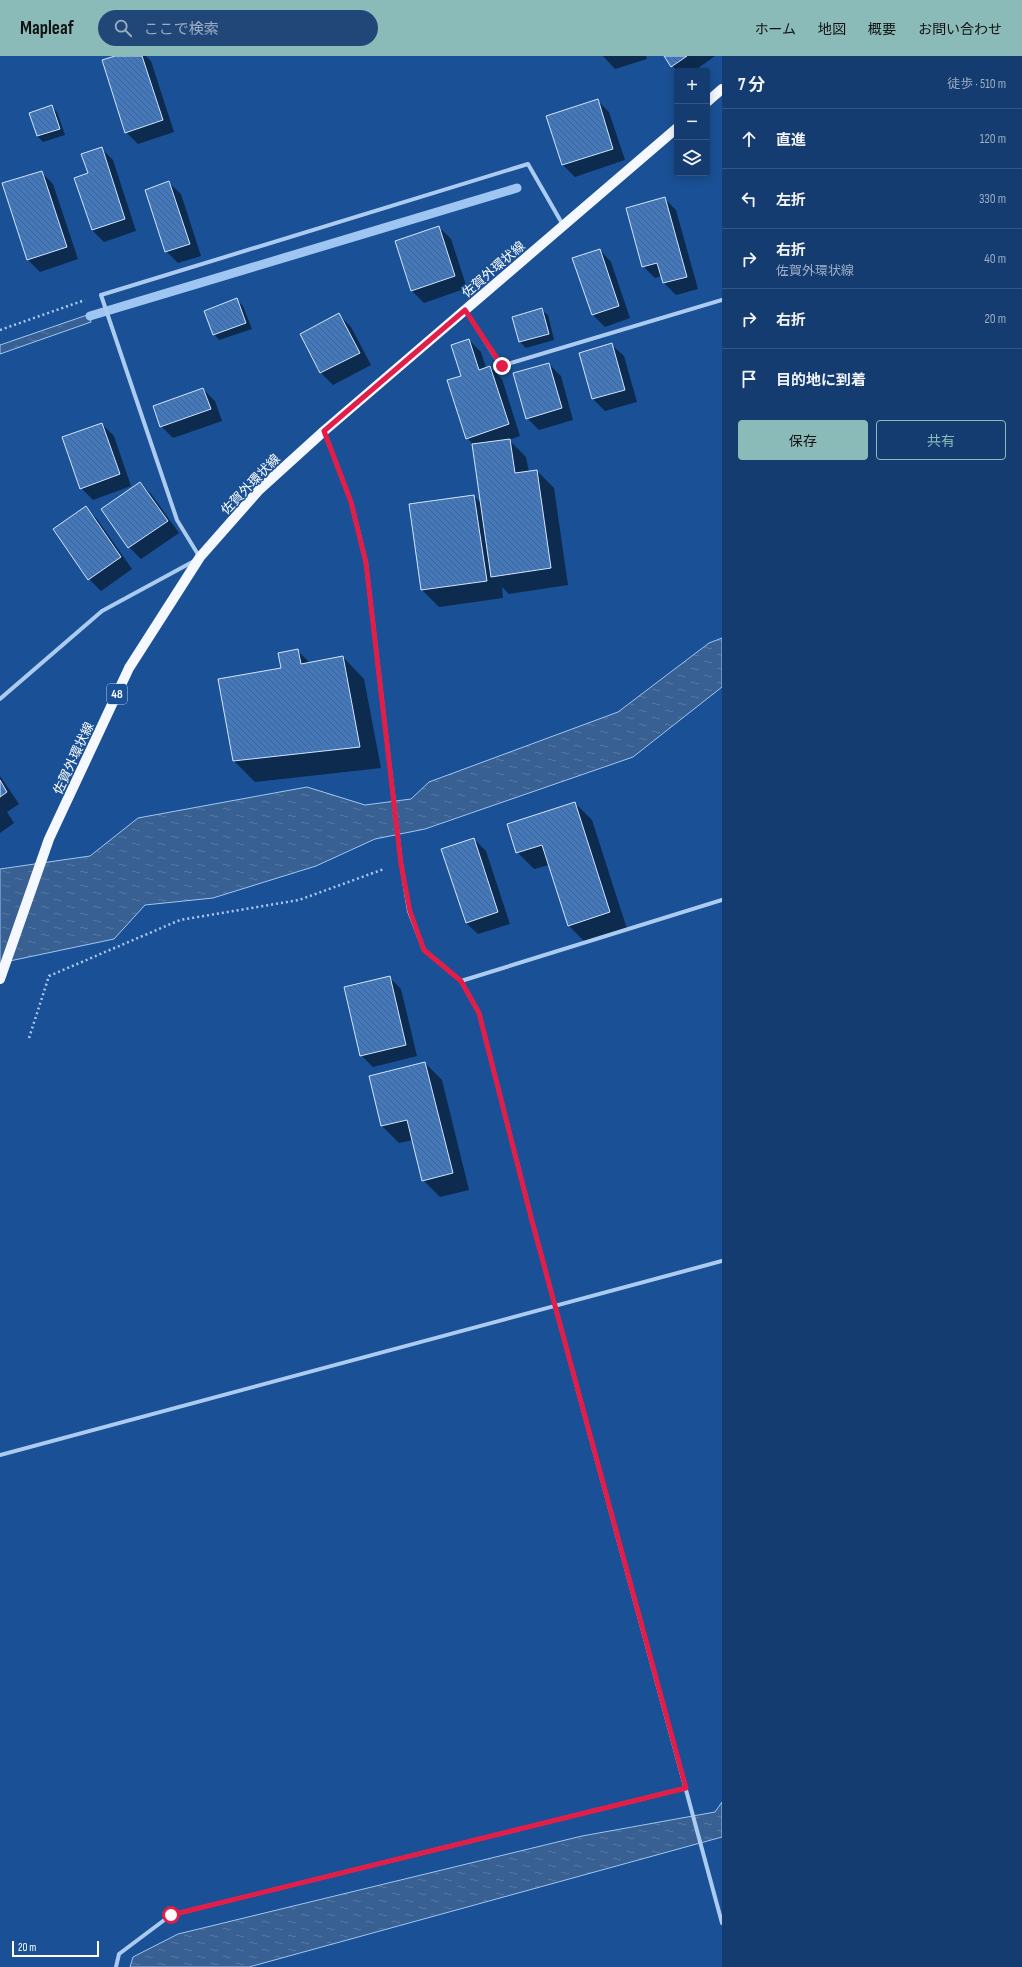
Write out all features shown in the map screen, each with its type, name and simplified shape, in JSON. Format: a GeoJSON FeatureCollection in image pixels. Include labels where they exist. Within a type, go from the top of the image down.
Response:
{"type":"FeatureCollection","features":[{"type":"Feature","properties":{"kind":"main road"},"geometry":{"type":"LineString","coordinates":[[710,99],[722,89]]}},
{"type":"Feature","properties":{"kind":"main road","name":"佐賀外環状線"},"geometry":{"type":"LineString","coordinates":[[1,977],[49,838],[129,668],[200,557],[259,490],[324,431],[674,131]]}},
{"type":"Feature","properties":{"kind":"street"},"geometry":{"type":"LineString","coordinates":[[0,699],[102,611],[200,557],[177,520],[101,294],[528,164],[563,226]]}},
{"type":"Feature","properties":{"kind":"street"},"geometry":{"type":"LineString","coordinates":[[465,310],[502,366],[722,300]]}},
{"type":"Feature","properties":{"kind":"street"},"geometry":{"type":"LineString","coordinates":[[324,431],[351,502],[366,563],[401,864],[410,911],[424,950],[461,981],[479,1013],[532,1221],[722,1923]]}},
{"type":"Feature","properties":{"kind":"street"},"geometry":{"type":"LineString","coordinates":[[461,981],[722,900]]}},
{"type":"Feature","properties":{"kind":"street"},"geometry":{"type":"LineString","coordinates":[[0,1455],[556,1307],[722,1261]]}},
{"type":"Feature","properties":{"kind":"street"},"geometry":{"type":"LineString","coordinates":[[116,1967],[119,1954],[171,1915],[686,1788]]}},
{"type":"Feature","properties":{"kind":"path"},"geometry":{"type":"LineString","coordinates":[[0,330],[101,294]]}},
{"type":"Feature","properties":{"kind":"path"},"geometry":{"type":"LineString","coordinates":[[29,1038],[49,976],[180,920],[299,900],[401,864]]}},
{"type":"Feature","properties":{"kind":"water"},"geometry":{"type":"Polygon","coordinates":[[[90,314],[91,322],[0,354],[0,345],[90,314]]]}},
{"type":"Feature","properties":{"kind":"water"},"geometry":{"type":"Polygon","coordinates":[[[722,638],[722,687],[633,757],[425,829],[375,839],[316,866],[213,898],[145,905],[114,939],[0,963],[0,869],[90,856],[138,818],[307,787],[365,805],[411,799],[429,782],[618,712],[709,643],[722,638]]]}},
{"type":"Feature","properties":{"kind":"water"},"geometry":{"type":"Polygon","coordinates":[[[722,1802],[722,1837],[249,1967],[130,1967],[133,1957],[178,1934],[582,1836],[715,1812],[722,1802]]]}},
{"type":"Feature","properties":{"kind":"building"},"geometry":{"type":"Polygon","coordinates":[[[115,56],[142,56],[163,120],[125,133],[102,60],[115,56]]]}},
{"type":"Feature","properties":{"kind":"building"},"geometry":{"type":"Polygon","coordinates":[[[664,56],[687,56],[671,67],[664,56]]]}},
{"type":"Feature","properties":{"kind":"building"},"geometry":{"type":"Polygon","coordinates":[[[598,99],[613,149],[562,165],[546,116],[598,99]]]}},
{"type":"Feature","properties":{"kind":"building"},"geometry":{"type":"Polygon","coordinates":[[[52,105],[60,129],[37,136],[29,113],[52,105]]]}},
{"type":"Feature","properties":{"kind":"building"},"geometry":{"type":"Polygon","coordinates":[[[102,147],[125,219],[92,230],[74,178],[88,173],[81,154],[102,147]]]}},
{"type":"Feature","properties":{"kind":"building"},"geometry":{"type":"Polygon","coordinates":[[[42,171],[67,247],[27,260],[2,183],[42,171]]]}},
{"type":"Feature","properties":{"kind":"building"},"geometry":{"type":"Polygon","coordinates":[[[169,181],[190,244],[165,252],[145,190],[169,181]]]}},
{"type":"Feature","properties":{"kind":"building"},"geometry":{"type":"Polygon","coordinates":[[[665,197],[687,277],[663,283],[657,263],[642,267],[626,208],[665,197]]]}},
{"type":"Feature","properties":{"kind":"building"},"geometry":{"type":"Polygon","coordinates":[[[439,226],[455,276],[411,291],[395,241],[439,226]]]}},
{"type":"Feature","properties":{"kind":"building"},"geometry":{"type":"Polygon","coordinates":[[[600,249],[619,306],[592,315],[572,258],[600,249]]]}},
{"type":"Feature","properties":{"kind":"building"},"geometry":{"type":"Polygon","coordinates":[[[237,298],[246,323],[213,335],[204,311],[237,298]]]}},
{"type":"Feature","properties":{"kind":"building"},"geometry":{"type":"Polygon","coordinates":[[[542,308],[549,334],[519,342],[512,317],[542,308]]]}},
{"type":"Feature","properties":{"kind":"building"},"geometry":{"type":"Polygon","coordinates":[[[339,313],[360,353],[320,373],[300,334],[339,313]]]}},
{"type":"Feature","properties":{"kind":"building"},"geometry":{"type":"Polygon","coordinates":[[[469,339],[479,370],[490,366],[509,424],[466,439],[447,380],[461,376],[451,345],[469,339]]]}},
{"type":"Feature","properties":{"kind":"building"},"geometry":{"type":"Polygon","coordinates":[[[612,343],[625,390],[592,399],[579,353],[612,343]]]}},
{"type":"Feature","properties":{"kind":"building"},"geometry":{"type":"Polygon","coordinates":[[[549,363],[562,408],[526,419],[513,373],[549,363]]]}},
{"type":"Feature","properties":{"kind":"building"},"geometry":{"type":"Polygon","coordinates":[[[203,388],[211,409],[160,427],[153,406],[203,388]]]}},
{"type":"Feature","properties":{"kind":"building"},"geometry":{"type":"Polygon","coordinates":[[[102,423],[120,474],[80,489],[62,437],[102,423]]]}},
{"type":"Feature","properties":{"kind":"building"},"geometry":{"type":"Polygon","coordinates":[[[510,439],[515,473],[537,470],[551,568],[491,577],[472,444],[510,439]]]}},
{"type":"Feature","properties":{"kind":"building"},"geometry":{"type":"Polygon","coordinates":[[[140,482],[168,521],[128,548],[101,509],[140,482]]]}},
{"type":"Feature","properties":{"kind":"building"},"geometry":{"type":"Polygon","coordinates":[[[474,495],[487,581],[421,590],[409,504],[474,495]]]}},
{"type":"Feature","properties":{"kind":"building"},"geometry":{"type":"Polygon","coordinates":[[[86,506],[121,557],[88,580],[53,529],[86,506]]]}},
{"type":"Feature","properties":{"kind":"building"},"geometry":{"type":"Polygon","coordinates":[[[298,649],[301,664],[343,656],[360,747],[233,761],[218,679],[281,668],[278,653],[298,649]]]}},
{"type":"Feature","properties":{"kind":"building"},"geometry":{"type":"Polygon","coordinates":[[[0,780],[7,792],[0,797],[0,780]]]}},
{"type":"Feature","properties":{"kind":"building"},"geometry":{"type":"Polygon","coordinates":[[[575,802],[610,912],[568,926],[542,845],[516,853],[507,824],[575,802]]]}},
{"type":"Feature","properties":{"kind":"building"},"geometry":{"type":"Polygon","coordinates":[[[474,838],[498,912],[466,923],[441,849],[474,838]]]}},
{"type":"Feature","properties":{"kind":"building"},"geometry":{"type":"Polygon","coordinates":[[[390,976],[406,1045],[360,1056],[344,987],[390,976]]]}},
{"type":"Feature","properties":{"kind":"building"},"geometry":{"type":"Polygon","coordinates":[[[425,1062],[453,1173],[422,1181],[407,1120],[381,1126],[369,1076],[425,1062]]]}},
{"type":"Feature","properties":{"kind":"waterway"},"geometry":{"type":"LineString","coordinates":[[90,316],[517,188]]}},
{"type":"Feature","properties":{"kind":"route"},"geometry":{"type":"LineString","coordinates":[[171,1915],[686,1788],[532,1221],[479,1013],[461,981],[424,950],[410,911],[401,864],[366,563],[351,502],[324,431],[465,310],[502,366]]}}]}
